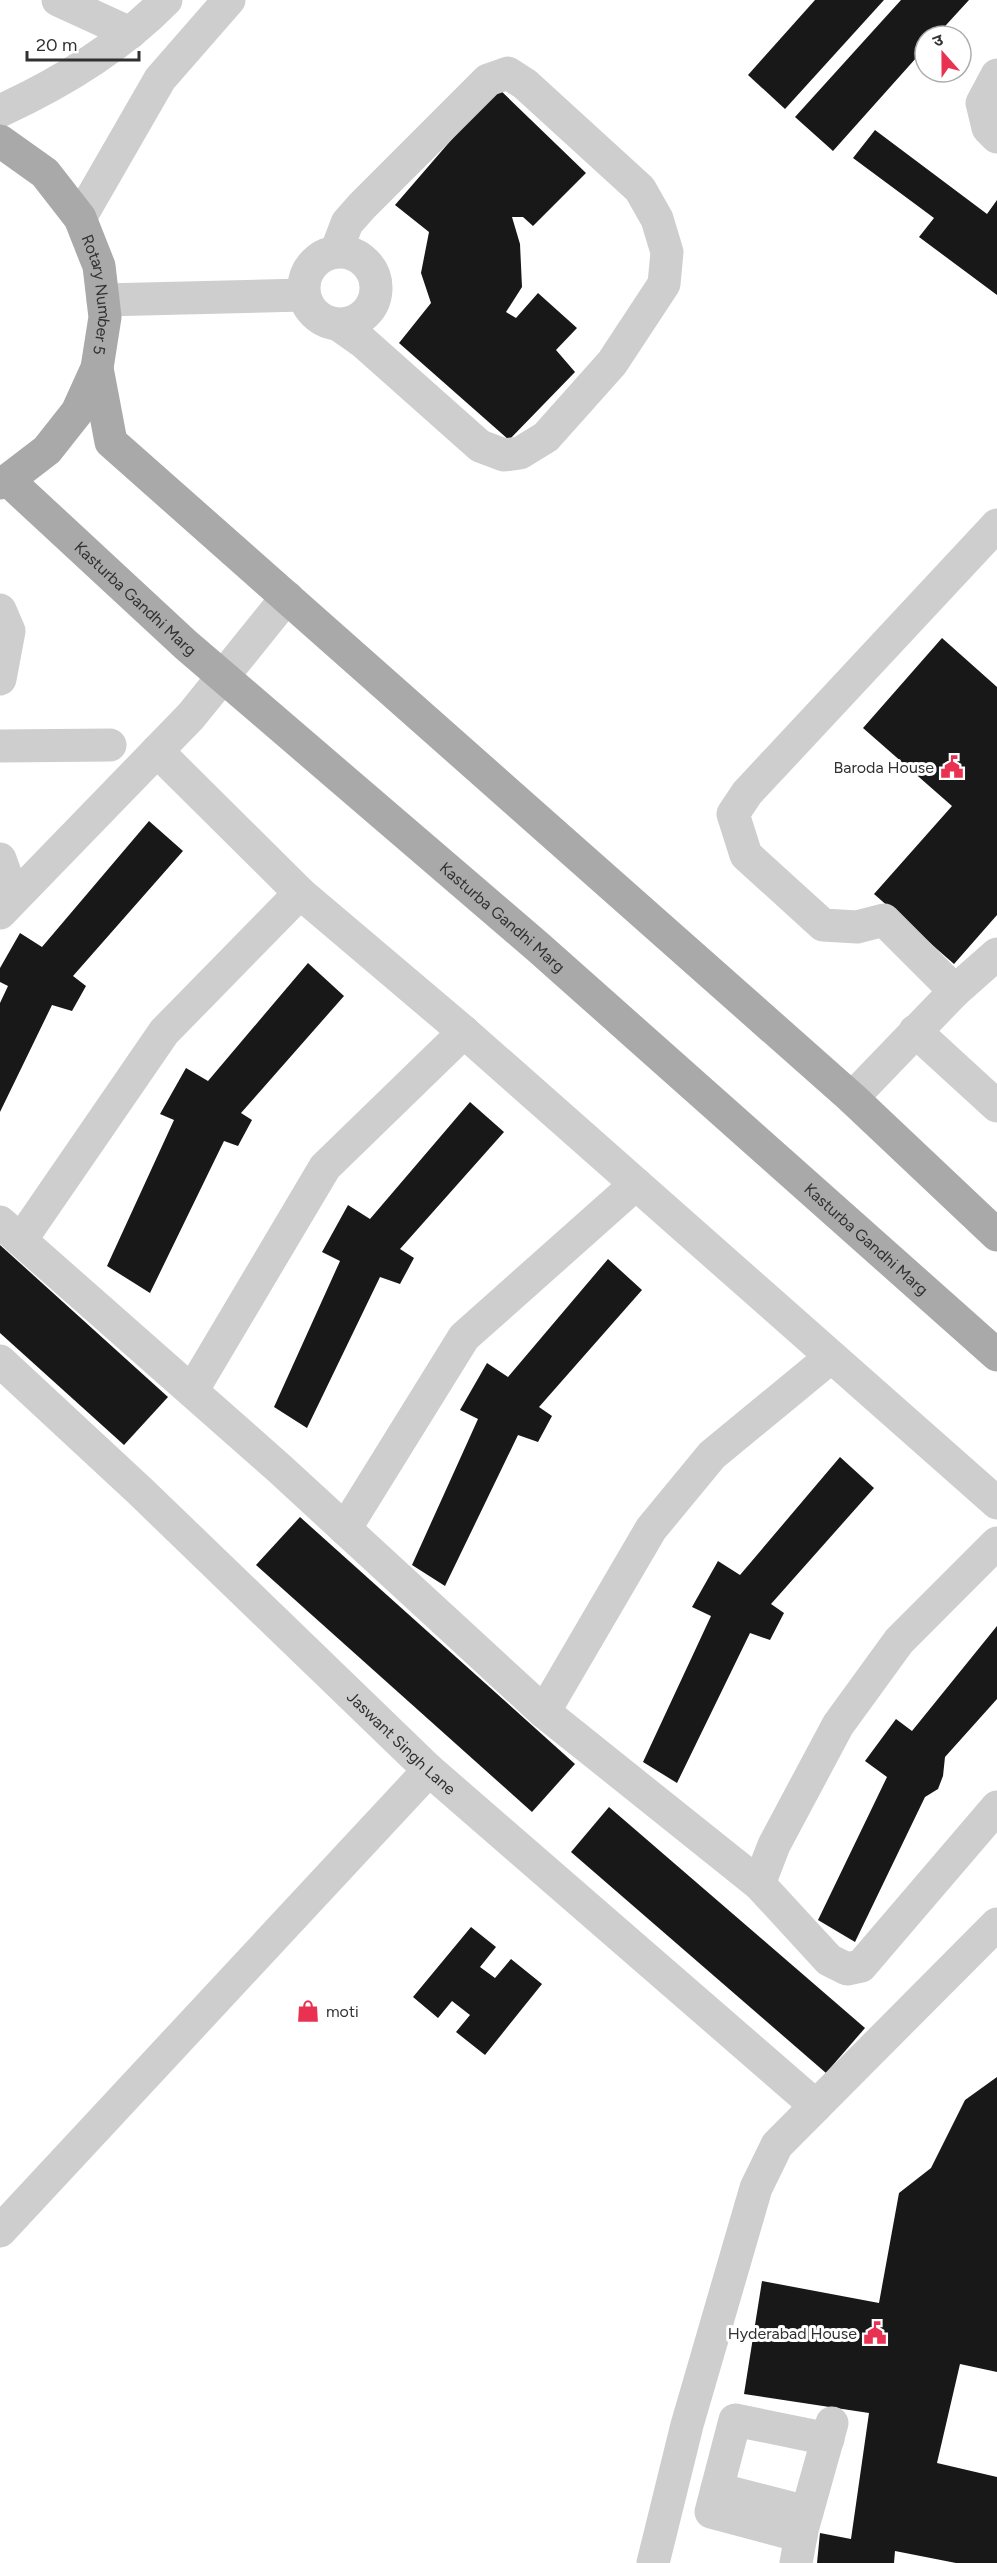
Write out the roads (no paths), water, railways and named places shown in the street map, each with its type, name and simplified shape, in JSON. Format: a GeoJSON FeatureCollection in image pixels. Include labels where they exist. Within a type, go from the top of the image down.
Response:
{"type":"FeatureCollection","features":[{"type":"Feature","properties":{"kind":"main road","name":"Rotary Number 5"},"geometry":{"type":"LineString","coordinates":[[0,141],[45,173],[80,218],[99,266],[105,317],[97,368],[77,412],[47,450],[4,481]]}},
{"type":"Feature","properties":{"kind":"main road"},"geometry":{"type":"LineString","coordinates":[[97,368],[111,442],[852,1098],[997,1235]]}},
{"type":"Feature","properties":{"kind":"main road","name":"Kasturba Gandhi Marg"},"geometry":{"type":"LineString","coordinates":[[4,481],[222,676],[538,947],[997,1355]]}},
{"type":"Feature","properties":{"kind":"street"},"geometry":{"type":"LineString","coordinates":[[58,0],[130,33]]}},
{"type":"Feature","properties":{"kind":"street"},"geometry":{"type":"LineString","coordinates":[[0,111],[48,89],[130,33],[166,0]]}},
{"type":"Feature","properties":{"kind":"street"},"geometry":{"type":"LineString","coordinates":[[80,218],[160,79],[229,0]]}},
{"type":"Feature","properties":{"kind":"street"},"geometry":{"type":"LineString","coordinates":[[336,252],[347,223],[362,206],[488,80],[508,73],[525,84],[640,189],[657,219],[667,252],[664,284],[612,363],[546,436],[520,453],[504,455],[480,446],[363,342],[339,325],[316,316],[308,306],[304,295],[304,283],[308,271],[315,261],[325,255],[348,252],[359,257],[374,274],[375,297],[363,316],[339,325]]}},
{"type":"Feature","properties":{"kind":"street"},"geometry":{"type":"LineString","coordinates":[[997,75],[982,103],[988,128],[997,137]]}},
{"type":"Feature","properties":{"kind":"street"},"geometry":{"type":"LineString","coordinates":[[103,300],[304,295]]}},
{"type":"Feature","properties":{"kind":"street"},"geometry":{"type":"LineString","coordinates":[[955,991],[884,920],[857,927],[823,925],[746,855],[733,814],[747,793],[997,525]]}},
{"type":"Feature","properties":{"kind":"street"},"geometry":{"type":"LineString","coordinates":[[7,906],[191,716],[286,597]]}},
{"type":"Feature","properties":{"kind":"street"},"geometry":{"type":"LineString","coordinates":[[0,610],[9,631],[0,679]]}},
{"type":"Feature","properties":{"kind":"street"},"geometry":{"type":"LineString","coordinates":[[0,746],[110,745]]}},
{"type":"Feature","properties":{"kind":"street"},"geometry":{"type":"LineString","coordinates":[[157,752],[300,893],[464,1032],[997,1503]]}},
{"type":"Feature","properties":{"kind":"street"},"geometry":{"type":"LineString","coordinates":[[0,859],[7,906]]}},
{"type":"Feature","properties":{"kind":"street"},"geometry":{"type":"LineString","coordinates":[[300,893],[164,1032],[11,1231],[345,1529],[544,1712],[759,1884],[829,1959],[847,1969],[861,1966],[997,1807]]}},
{"type":"Feature","properties":{"kind":"street"},"geometry":{"type":"LineString","coordinates":[[852,1098],[955,991],[997,954]]}},
{"type":"Feature","properties":{"kind":"street"},"geometry":{"type":"LineString","coordinates":[[915,1031],[997,1106]]}},
{"type":"Feature","properties":{"kind":"street"},"geometry":{"type":"LineString","coordinates":[[192,1391],[325,1167],[464,1032]]}},
{"type":"Feature","properties":{"kind":"street"},"geometry":{"type":"LineString","coordinates":[[345,1529],[464,1337],[636,1185]]}},
{"type":"Feature","properties":{"kind":"street"},"geometry":{"type":"LineString","coordinates":[[544,1712],[651,1529],[712,1455],[831,1357]]}},
{"type":"Feature","properties":{"kind":"street","name":"Jaswant Singh Lane"},"geometry":{"type":"LineString","coordinates":[[0,1361],[140,1491],[429,1770],[816,2106]]}},
{"type":"Feature","properties":{"kind":"street"},"geometry":{"type":"LineString","coordinates":[[759,1884],[774,1845],[838,1725],[899,1641],[997,1543]]}},
{"type":"Feature","properties":{"kind":"street"},"geometry":{"type":"LineString","coordinates":[[0,2231],[429,1770]]}},
{"type":"Feature","properties":{"kind":"street"},"geometry":{"type":"LineString","coordinates":[[653,2563],[687,2425],[756,2188],[777,2145],[997,1924]]}},
{"type":"Feature","properties":{"kind":"street"},"geometry":{"type":"LineString","coordinates":[[735,2420],[830,2431],[801,2537],[711,2512],[735,2420]]}},
{"type":"Feature","properties":{"kind":"place","name":"Baroda House"},"geometry":{"type":"Point","coordinates":[952,767]}},
{"type":"Feature","properties":{"kind":"place","name":"moti"},"geometry":{"type":"Point","coordinates":[308,2011]}},
{"type":"Feature","properties":{"kind":"place","name":"Hyderabad House"},"geometry":{"type":"Point","coordinates":[875,2333]}}]}
